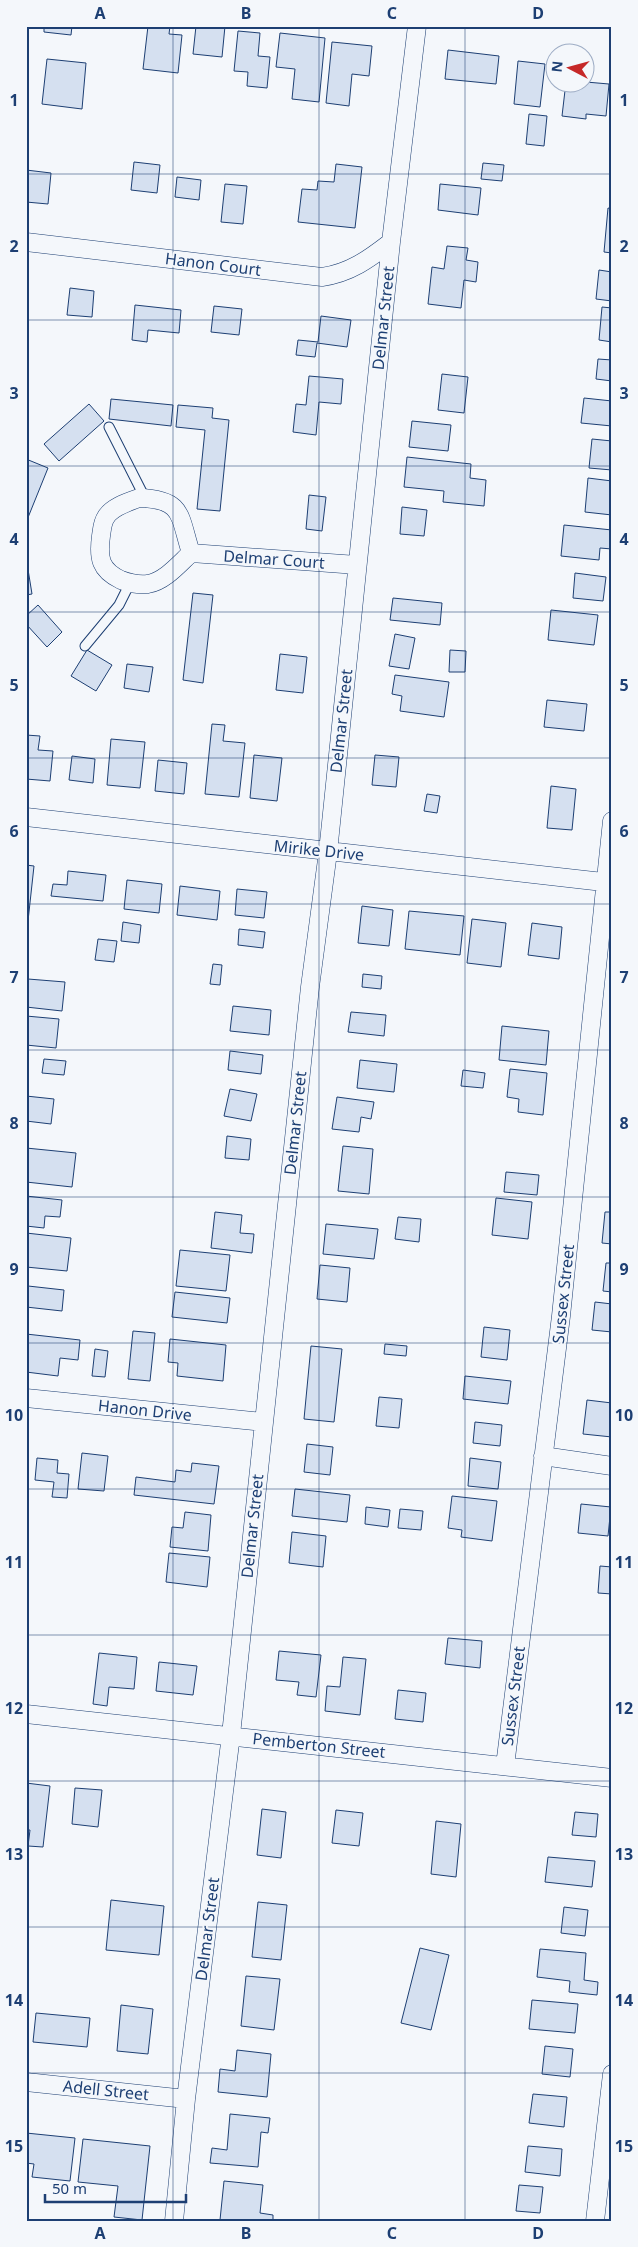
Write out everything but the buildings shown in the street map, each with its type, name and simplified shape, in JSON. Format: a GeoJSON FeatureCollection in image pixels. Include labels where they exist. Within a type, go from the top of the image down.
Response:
{"type":"FeatureCollection","features":[{"type":"Feature","properties":{"kind":"street","name":"Delmar Street"},"geometry":{"type":"LineString","coordinates":[[174,2221],[186,2099],[231,1735],[310,987],[328,852],[391,242],[417,26]]}},
{"type":"Feature","properties":{"kind":"street","name":"Hanon Court"},"geometry":{"type":"LineString","coordinates":[[26,242],[322,277],[339,275],[362,264],[391,242]]}},
{"type":"Feature","properties":{"kind":"street"},"geometry":{"type":"LineString","coordinates":[[138,498],[146,498],[169,503],[176,509],[191,553],[167,575],[148,584],[130,584],[109,574],[103,565],[99,552],[102,526],[106,516],[121,505],[138,498]]}},
{"type":"Feature","properties":{"kind":"street","name":"Delmar Court"},"geometry":{"type":"LineString","coordinates":[[191,553],[357,565]]}},
{"type":"Feature","properties":{"kind":"street","name":"Mirike Drive"},"geometry":{"type":"LineString","coordinates":[[26,817],[609,882]]}},
{"type":"Feature","properties":{"kind":"street","name":"Sussex Street"},"geometry":{"type":"LineString","coordinates":[[505,1766],[561,1316],[609,882],[612,821]]}},
{"type":"Feature","properties":{"kind":"street","name":"Hanon Drive"},"geometry":{"type":"LineString","coordinates":[[26,1398],[263,1422]]}},
{"type":"Feature","properties":{"kind":"street"},"geometry":{"type":"LineString","coordinates":[[543,1456],[612,1466]]}},
{"type":"Feature","properties":{"kind":"street","name":"Pemberton Street"},"geometry":{"type":"LineString","coordinates":[[26,1714],[612,1778]]}},
{"type":"Feature","properties":{"kind":"street"},"geometry":{"type":"LineString","coordinates":[[595,2221],[612,2074]]}},
{"type":"Feature","properties":{"kind":"street","name":"Adell Street"},"geometry":{"type":"LineString","coordinates":[[26,2082],[186,2099]]}},
{"type":"Feature","properties":{"kind":"lane"},"geometry":{"type":"LineString","coordinates":[[109,427],[146,498]]}},
{"type":"Feature","properties":{"kind":"lane"},"geometry":{"type":"LineString","coordinates":[[85,646],[119,605],[130,584]]}}]}
